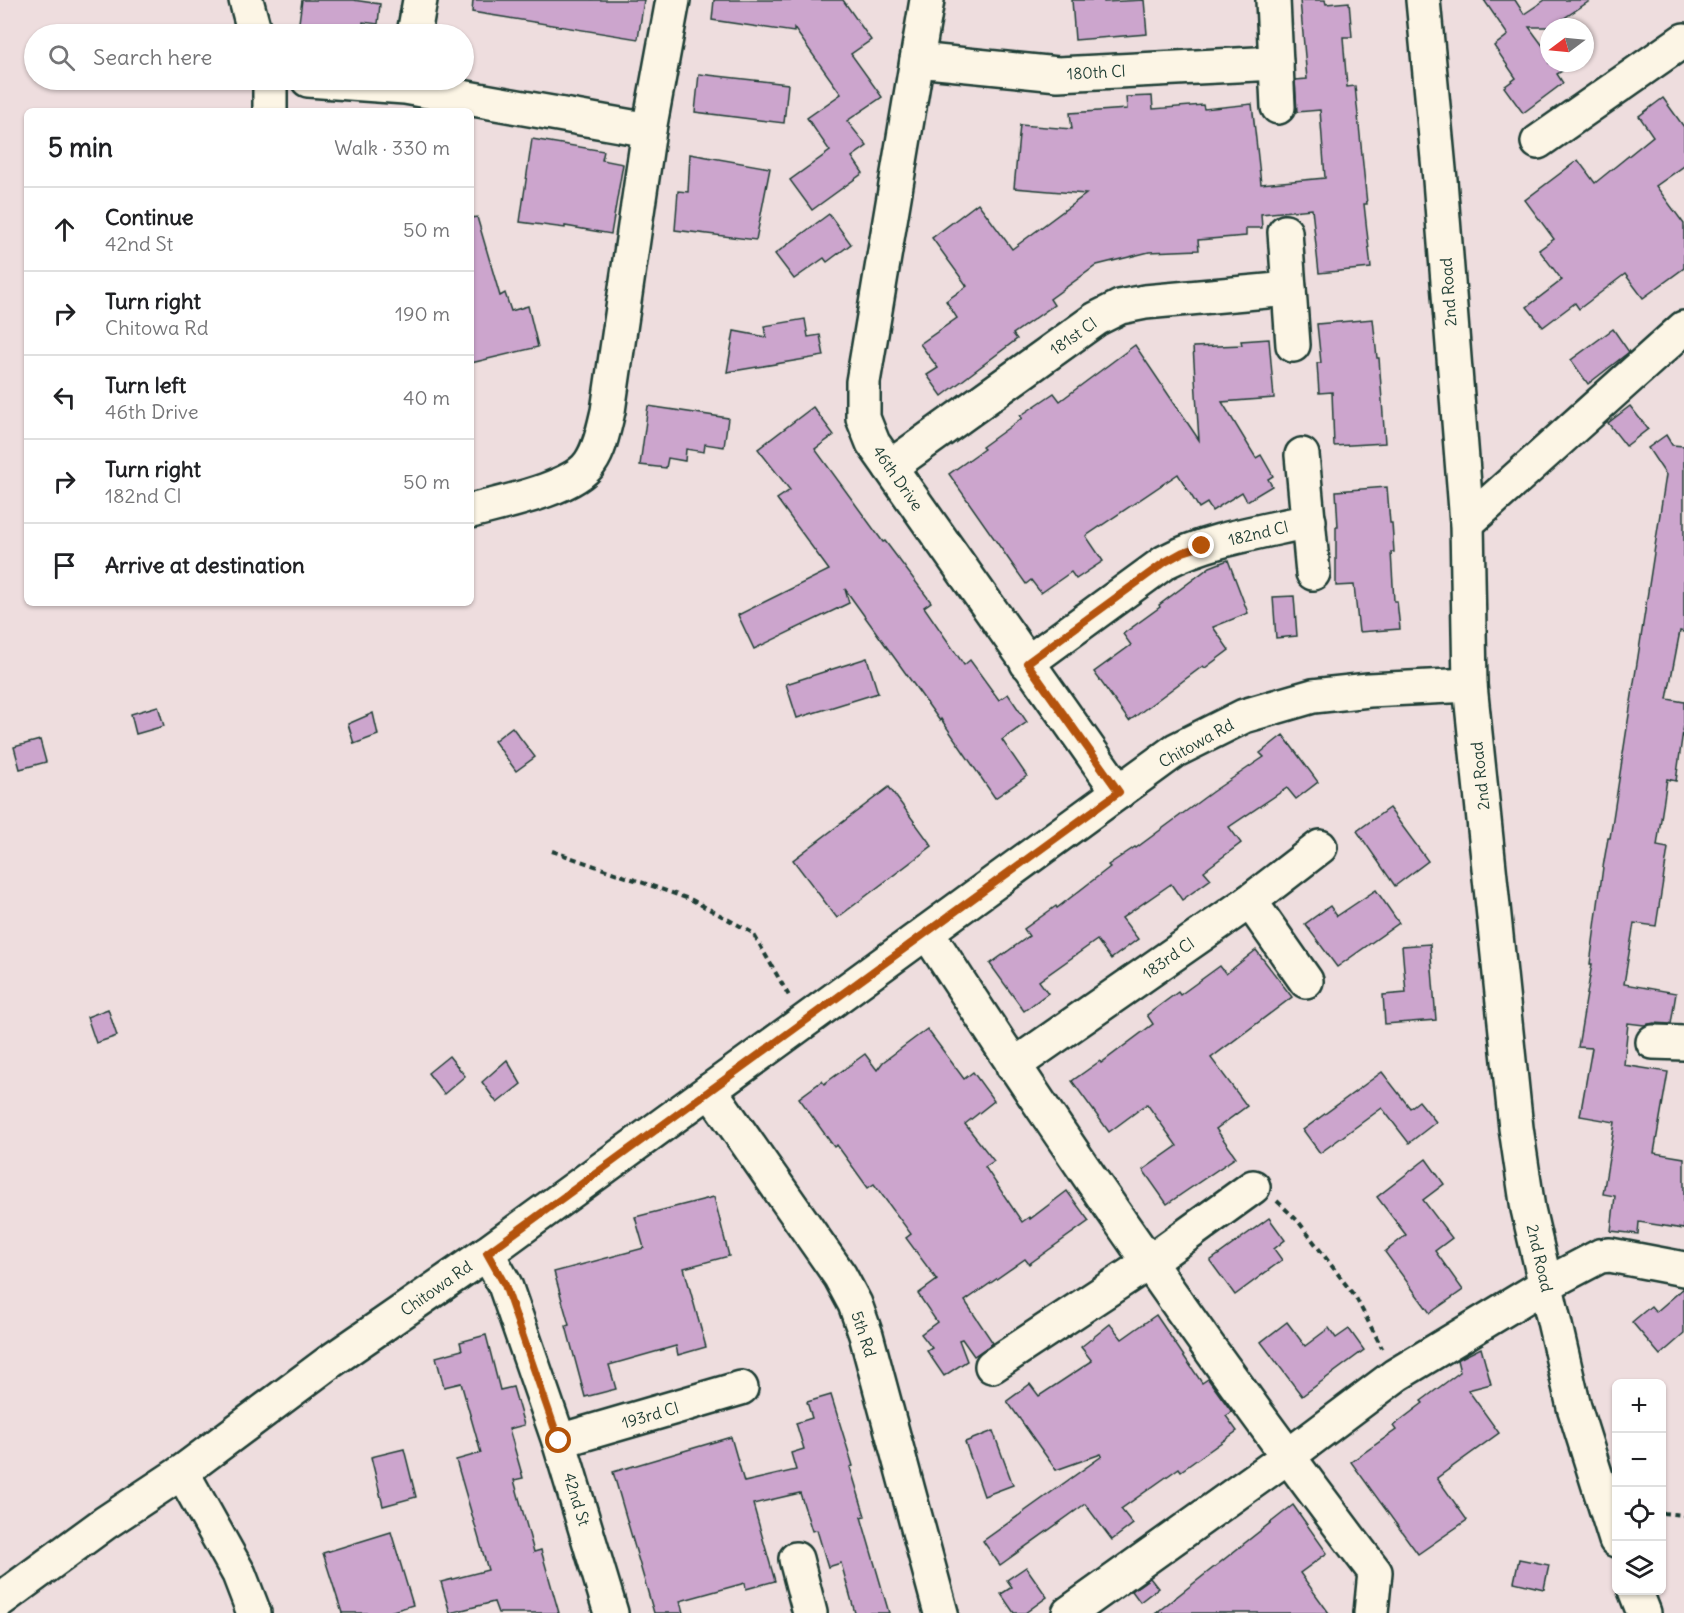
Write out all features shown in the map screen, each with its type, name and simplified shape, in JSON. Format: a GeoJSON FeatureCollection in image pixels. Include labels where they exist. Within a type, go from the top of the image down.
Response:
{"type":"FeatureCollection","features":[{"type":"Feature","properties":{"kind":"street"},"geometry":{"type":"LineString","coordinates":[[246,0],[252,24]]}},
{"type":"Feature","properties":{"kind":"street"},"geometry":{"type":"LineString","coordinates":[[416,24],[420,0]]}},
{"type":"Feature","properties":{"kind":"street"},"geometry":{"type":"LineString","coordinates":[[474,510],[549,490],[569,480],[590,464],[602,435],[608,411],[649,130],[672,0]]}},
{"type":"Feature","properties":{"kind":"street","name":"46th Drive"},"geometry":{"type":"LineString","coordinates":[[927,0],[863,382],[863,418],[873,443],[1119,792]]}},
{"type":"Feature","properties":{"kind":"street"},"geometry":{"type":"LineString","coordinates":[[1273,0],[1278,106]]}},
{"type":"Feature","properties":{"kind":"street","name":"2nd Road"},"geometry":{"type":"LineString","coordinates":[[1423,0],[1440,180],[1467,523],[1470,685],[1516,1128],[1528,1209],[1574,1407],[1612,1525]]}},
{"type":"Feature","properties":{"kind":"street"},"geometry":{"type":"LineString","coordinates":[[1538,142],[1684,40]]}},
{"type":"Feature","properties":{"kind":"street","name":"180th Cl"},"geometry":{"type":"LineString","coordinates":[[917,60],[1058,74],[1276,63]]}},
{"type":"Feature","properties":{"kind":"street"},"geometry":{"type":"LineString","coordinates":[[270,90],[270,108]]}},
{"type":"Feature","properties":{"kind":"street"},"geometry":{"type":"LineString","coordinates":[[441,90],[649,130]]}},
{"type":"Feature","properties":{"kind":"street"},"geometry":{"type":"LineString","coordinates":[[1285,232],[1293,345]]}},
{"type":"Feature","properties":{"kind":"street","name":"181st Cl"},"geometry":{"type":"LineString","coordinates":[[890,467],[1096,319],[1120,307],[1145,302],[1289,289]]}},
{"type":"Feature","properties":{"kind":"street"},"geometry":{"type":"LineString","coordinates":[[1467,523],[1684,328]]}},
{"type":"Feature","properties":{"kind":"street"},"geometry":{"type":"LineString","coordinates":[[1302,455],[1313,573]]}},
{"type":"Feature","properties":{"kind":"street","name":"182nd Cl"},"geometry":{"type":"LineString","coordinates":[[1027,663],[1156,569],[1183,552],[1309,521]]}},
{"type":"Feature","properties":{"kind":"street","name":"Chitowa Rd"},"geometry":{"type":"LineString","coordinates":[[0,1600],[105,1523],[182,1472],[328,1363],[487,1253],[1176,750],[1244,716],[1313,696],[1369,690],[1470,685]]}},
{"type":"Feature","properties":{"kind":"street","name":"183rd Cl"},"geometry":{"type":"LineString","coordinates":[[1013,1066],[1250,901],[1320,847]]}},
{"type":"Feature","properties":{"kind":"street"},"geometry":{"type":"LineString","coordinates":[[1250,901],[1306,981]]}},
{"type":"Feature","properties":{"kind":"street"},"geometry":{"type":"LineString","coordinates":[[927,932],[1013,1066],[1148,1263],[1287,1457],[1375,1572],[1371,1613]]}},
{"type":"Feature","properties":{"kind":"street","name":"5th Rd"},"geometry":{"type":"LineString","coordinates":[[710,1090],[840,1276],[855,1304],[866,1335],[940,1613]]}},
{"type":"Feature","properties":{"kind":"street"},"geometry":{"type":"LineString","coordinates":[[992,1366],[1148,1263],[1254,1187]]}},
{"type":"Feature","properties":{"kind":"street","name":"42nd St"},"geometry":{"type":"LineString","coordinates":[[487,1253],[505,1285],[559,1441],[611,1613]]}},
{"type":"Feature","properties":{"kind":"street"},"geometry":{"type":"LineString","coordinates":[[1069,1613],[1287,1457],[1396,1375],[1545,1285],[1600,1256],[1610,1255],[1684,1269]]}},
{"type":"Feature","properties":{"kind":"street","name":"193rd Cl"},"geometry":{"type":"LineString","coordinates":[[559,1441],[741,1388]]}},
{"type":"Feature","properties":{"kind":"street"},"geometry":{"type":"LineString","coordinates":[[182,1472],[239,1574],[254,1613]]}},
{"type":"Feature","properties":{"kind":"street"},"geometry":{"type":"LineString","coordinates":[[796,1559],[810,1613]]}},
{"type":"Feature","properties":{"kind":"street"},"geometry":{"type":"LineString","coordinates":[[1637,1595],[1644,1613]]}},
{"type":"Feature","properties":{"kind":"path"},"geometry":{"type":"LineString","coordinates":[[552,851],[692,900],[753,933],[804,1023]]}},
{"type":"Feature","properties":{"kind":"path"},"geometry":{"type":"LineString","coordinates":[[1254,1187],[1277,1201],[1298,1221],[1356,1298],[1396,1375]]}},
{"type":"Feature","properties":{"kind":"path"},"geometry":{"type":"LineString","coordinates":[[1666,1513],[1684,1515]]}},
{"type":"Feature","properties":{"kind":"building"},"geometry":{"type":"Polygon","coordinates":[[[302,0],[353,0],[380,4],[378,24],[363,22],[363,24],[299,24],[302,0]]]}},
{"type":"Feature","properties":{"kind":"building"},"geometry":{"type":"Polygon","coordinates":[[[473,0],[644,0],[638,39],[472,12],[473,0]]]}},
{"type":"Feature","properties":{"kind":"building"},"geometry":{"type":"Polygon","coordinates":[[[714,0],[843,0],[871,40],[851,54],[882,97],[847,121],[867,146],[852,157],[863,173],[812,210],[790,180],[830,151],[807,118],[841,94],[794,28],[794,32],[712,20],[714,0]]]}},
{"type":"Feature","properties":{"kind":"building"},"geometry":{"type":"Polygon","coordinates":[[[1072,0],[1104,0],[1104,2],[1144,0],[1147,34],[1075,40],[1072,0]]]}},
{"type":"Feature","properties":{"kind":"building"},"geometry":{"type":"Polygon","coordinates":[[[1300,0],[1325,0],[1326,4],[1349,2],[1352,37],[1343,37],[1347,87],[1355,86],[1371,268],[1319,273],[1312,209],[1261,214],[1262,228],[1246,228],[1246,236],[1198,240],[1199,250],[1149,252],[1097,265],[1050,299],[1054,305],[1013,334],[1017,339],[942,396],[927,375],[938,368],[920,344],[957,318],[946,301],[967,286],[932,238],[978,203],[1012,249],[1086,194],[1014,188],[1020,125],[1072,129],[1070,113],[1127,109],[1126,97],[1152,96],[1153,109],[1203,105],[1204,109],[1252,104],[1261,184],[1325,178],[1320,110],[1297,112],[1295,80],[1307,79],[1300,0]]]}},
{"type":"Feature","properties":{"kind":"building"},"geometry":{"type":"Polygon","coordinates":[[[1484,0],[1515,0],[1524,14],[1545,0],[1591,0],[1564,18],[1540,18],[1540,27],[1529,27],[1540,42],[1540,72],[1560,72],[1557,74],[1563,83],[1523,113],[1504,87],[1516,78],[1494,46],[1508,35],[1484,0]]]}},
{"type":"Feature","properties":{"kind":"building"},"geometry":{"type":"Polygon","coordinates":[[[699,74],[788,84],[784,123],[695,112],[699,74]]]}},
{"type":"Feature","properties":{"kind":"building"},"geometry":{"type":"Polygon","coordinates":[[[1663,98],[1684,127],[1684,166],[1656,186],[1684,224],[1684,268],[1643,298],[1625,274],[1579,309],[1575,303],[1543,327],[1527,307],[1562,280],[1539,250],[1554,239],[1525,200],[1578,160],[1595,183],[1653,136],[1639,116],[1663,98]]]}},
{"type":"Feature","properties":{"kind":"building"},"geometry":{"type":"Polygon","coordinates":[[[532,139],[604,151],[602,160],[623,164],[611,234],[565,226],[565,228],[520,222],[532,139]]]}},
{"type":"Feature","properties":{"kind":"building"},"geometry":{"type":"Polygon","coordinates":[[[690,154],[770,168],[756,240],[675,230],[678,191],[688,192],[690,154]]]}},
{"type":"Feature","properties":{"kind":"building"},"geometry":{"type":"Polygon","coordinates":[[[829,214],[851,244],[827,262],[824,258],[794,279],[775,254],[829,214]]]}},
{"type":"Feature","properties":{"kind":"building"},"geometry":{"type":"Polygon","coordinates":[[[477,217],[500,296],[505,293],[511,311],[528,306],[538,347],[474,362],[474,218],[477,217]]]}},
{"type":"Feature","properties":{"kind":"building"},"geometry":{"type":"Polygon","coordinates":[[[805,319],[808,337],[820,335],[824,356],[727,372],[734,331],[766,337],[764,326],[805,319]]]}},
{"type":"Feature","properties":{"kind":"building"},"geometry":{"type":"Polygon","coordinates":[[[1373,319],[1377,358],[1379,358],[1385,443],[1334,446],[1332,392],[1319,393],[1317,363],[1321,363],[1317,324],[1373,319]]]}},
{"type":"Feature","properties":{"kind":"building"},"geometry":{"type":"Polygon","coordinates":[[[1613,329],[1629,352],[1588,384],[1571,360],[1613,329]]]}},
{"type":"Feature","properties":{"kind":"building"},"geometry":{"type":"Polygon","coordinates":[[[1269,339],[1274,398],[1222,402],[1256,458],[1261,455],[1273,476],[1268,479],[1272,486],[1247,501],[1242,492],[1212,511],[1207,503],[1199,508],[1178,474],[1086,536],[1103,561],[1076,579],[1071,572],[1041,593],[1031,580],[1026,584],[949,474],[1022,418],[1020,416],[1054,393],[1060,401],[1135,345],[1199,440],[1193,347],[1242,345],[1241,341],[1269,339]]]}},
{"type":"Feature","properties":{"kind":"building"},"geometry":{"type":"Polygon","coordinates":[[[648,406],[728,418],[724,447],[705,444],[704,452],[686,449],[685,461],[668,458],[666,468],[640,465],[648,406]]]}},
{"type":"Feature","properties":{"kind":"building"},"geometry":{"type":"Polygon","coordinates":[[[1630,406],[1648,429],[1626,446],[1608,423],[1630,406]]]}},
{"type":"Feature","properties":{"kind":"building"},"geometry":{"type":"Polygon","coordinates":[[[813,407],[834,435],[815,449],[883,542],[885,541],[931,602],[924,607],[964,665],[970,660],[999,700],[1008,694],[1027,722],[1002,740],[1027,776],[995,798],[941,719],[940,721],[845,589],[849,603],[754,649],[738,615],[829,570],[777,499],[790,490],[758,449],[813,407]]]}},
{"type":"Feature","properties":{"kind":"building"},"geometry":{"type":"Polygon","coordinates":[[[1666,435],[1672,445],[1684,446],[1684,632],[1680,631],[1667,699],[1684,702],[1684,724],[1676,781],[1667,779],[1657,846],[1668,848],[1656,926],[1634,923],[1624,984],[1676,993],[1671,1024],[1628,1023],[1624,1065],[1668,1072],[1654,1153],[1684,1158],[1684,1229],[1639,1222],[1638,1234],[1611,1231],[1615,1196],[1603,1194],[1615,1122],[1580,1116],[1592,1048],[1578,1047],[1592,964],[1590,964],[1603,867],[1608,838],[1610,838],[1666,475],[1648,448],[1666,435]]]}},
{"type":"Feature","properties":{"kind":"building"},"geometry":{"type":"Polygon","coordinates":[[[1387,487],[1394,552],[1391,552],[1394,601],[1397,601],[1400,629],[1359,632],[1354,585],[1336,586],[1336,527],[1338,527],[1336,491],[1387,487]]]}},
{"type":"Feature","properties":{"kind":"building"},"geometry":{"type":"Polygon","coordinates":[[[1228,560],[1248,613],[1213,627],[1229,650],[1205,668],[1203,666],[1129,721],[1094,672],[1131,645],[1123,634],[1210,567],[1228,560]]]}},
{"type":"Feature","properties":{"kind":"building"},"geometry":{"type":"Polygon","coordinates":[[[1294,596],[1297,636],[1276,638],[1273,597],[1294,596]]]}},
{"type":"Feature","properties":{"kind":"building"},"geometry":{"type":"Polygon","coordinates":[[[867,658],[878,693],[797,718],[786,684],[867,658]]]}},
{"type":"Feature","properties":{"kind":"building"},"geometry":{"type":"Polygon","coordinates":[[[158,706],[164,726],[136,734],[131,714],[158,706]]]}},
{"type":"Feature","properties":{"kind":"building"},"geometry":{"type":"Polygon","coordinates":[[[373,713],[378,735],[354,744],[348,724],[373,713]]]}},
{"type":"Feature","properties":{"kind":"building"},"geometry":{"type":"Polygon","coordinates":[[[512,727],[535,757],[516,771],[494,741],[512,727]]]}},
{"type":"Feature","properties":{"kind":"building"},"geometry":{"type":"Polygon","coordinates":[[[1283,735],[1318,782],[1296,799],[1287,788],[1229,827],[1241,843],[1204,871],[1211,879],[1182,900],[1171,884],[1122,918],[1138,939],[1111,959],[1097,940],[1039,981],[1048,993],[1024,1011],[990,964],[1029,936],[1024,929],[1056,906],[1057,908],[1110,867],[1108,865],[1136,848],[1264,757],[1260,753],[1283,735]]]}},
{"type":"Feature","properties":{"kind":"building"},"geometry":{"type":"Polygon","coordinates":[[[40,740],[46,762],[20,769],[14,747],[40,740]]]}},
{"type":"Feature","properties":{"kind":"building"},"geometry":{"type":"Polygon","coordinates":[[[889,787],[932,846],[837,918],[793,860],[889,787]]]}},
{"type":"Feature","properties":{"kind":"building"},"geometry":{"type":"Polygon","coordinates":[[[1389,808],[1428,861],[1395,886],[1357,831],[1389,808]]]}},
{"type":"Feature","properties":{"kind":"building"},"geometry":{"type":"Polygon","coordinates":[[[1376,890],[1399,923],[1337,967],[1305,924],[1330,906],[1337,916],[1376,890]]]}},
{"type":"Feature","properties":{"kind":"building"},"geometry":{"type":"Polygon","coordinates":[[[1430,944],[1436,1020],[1385,1024],[1383,995],[1406,993],[1402,946],[1430,944]]]}},
{"type":"Feature","properties":{"kind":"building"},"geometry":{"type":"Polygon","coordinates":[[[1256,950],[1292,997],[1211,1058],[1247,1106],[1216,1129],[1236,1157],[1167,1204],[1143,1170],[1177,1146],[1147,1104],[1109,1132],[1072,1081],[1100,1061],[1101,1063],[1153,1024],[1147,1015],[1178,992],[1180,995],[1220,966],[1226,974],[1256,950]]]}},
{"type":"Feature","properties":{"kind":"building"},"geometry":{"type":"Polygon","coordinates":[[[108,1009],[117,1036],[96,1043],[87,1017],[108,1009]]]}},
{"type":"Feature","properties":{"kind":"building"},"geometry":{"type":"Polygon","coordinates":[[[927,1029],[964,1079],[973,1072],[994,1101],[965,1124],[994,1161],[985,1167],[1022,1222],[1029,1217],[1030,1219],[1067,1191],[1089,1221],[1029,1264],[1025,1259],[965,1301],[993,1343],[974,1356],[962,1339],[959,1340],[967,1361],[944,1376],[927,1351],[932,1348],[921,1334],[937,1322],[918,1294],[937,1280],[906,1238],[911,1234],[874,1184],[868,1188],[837,1145],[834,1147],[799,1098],[822,1081],[824,1084],[865,1054],[877,1070],[883,1062],[927,1029]]]}},
{"type":"Feature","properties":{"kind":"building"},"geometry":{"type":"Polygon","coordinates":[[[449,1056],[465,1076],[444,1094],[428,1073],[449,1056]]]}},
{"type":"Feature","properties":{"kind":"building"},"geometry":{"type":"Polygon","coordinates":[[[507,1060],[521,1084],[497,1103],[482,1082],[507,1060]]]}},
{"type":"Feature","properties":{"kind":"building"},"geometry":{"type":"Polygon","coordinates":[[[1382,1072],[1410,1108],[1419,1101],[1436,1122],[1409,1143],[1382,1108],[1320,1153],[1303,1130],[1382,1072]]]}},
{"type":"Feature","properties":{"kind":"building"},"geometry":{"type":"Polygon","coordinates":[[[1426,1159],[1444,1184],[1423,1200],[1452,1238],[1435,1251],[1463,1290],[1430,1313],[1385,1252],[1406,1235],[1377,1197],[1426,1159]]]}},
{"type":"Feature","properties":{"kind":"building"},"geometry":{"type":"Polygon","coordinates":[[[714,1197],[729,1256],[684,1268],[706,1347],[678,1355],[676,1346],[609,1365],[616,1389],[585,1397],[566,1326],[569,1325],[554,1272],[644,1248],[635,1217],[714,1197]]]}},
{"type":"Feature","properties":{"kind":"building"},"geometry":{"type":"Polygon","coordinates":[[[1269,1218],[1285,1240],[1274,1249],[1282,1260],[1235,1295],[1210,1261],[1269,1218]]]}},
{"type":"Feature","properties":{"kind":"building"},"geometry":{"type":"Polygon","coordinates":[[[1684,1288],[1684,1334],[1660,1355],[1632,1322],[1651,1306],[1656,1312],[1684,1288]]]}},
{"type":"Feature","properties":{"kind":"building"},"geometry":{"type":"Polygon","coordinates":[[[1156,1315],[1202,1383],[1208,1379],[1232,1412],[1226,1416],[1237,1431],[1181,1471],[1179,1468],[1121,1509],[1133,1524],[1112,1540],[1085,1504],[1000,1565],[983,1541],[1102,1456],[1101,1454],[1056,1470],[1007,1401],[1030,1384],[1039,1396],[1092,1361],[1081,1347],[1110,1324],[1122,1339],[1156,1315]]]}},
{"type":"Feature","properties":{"kind":"building"},"geometry":{"type":"Polygon","coordinates":[[[1287,1322],[1305,1346],[1329,1328],[1336,1338],[1349,1329],[1364,1350],[1302,1396],[1261,1342],[1287,1322]]]}},
{"type":"Feature","properties":{"kind":"building"},"geometry":{"type":"Polygon","coordinates":[[[486,1335],[500,1390],[513,1387],[524,1425],[509,1429],[523,1478],[514,1480],[534,1552],[541,1550],[559,1613],[498,1613],[494,1602],[450,1613],[441,1582],[488,1570],[456,1460],[481,1453],[461,1383],[444,1387],[436,1357],[462,1350],[460,1342],[486,1335]]]}},
{"type":"Feature","properties":{"kind":"building"},"geometry":{"type":"Polygon","coordinates":[[[1481,1348],[1491,1384],[1468,1390],[1499,1433],[1437,1478],[1467,1520],[1418,1554],[1351,1462],[1396,1430],[1393,1426],[1423,1403],[1421,1401],[1460,1372],[1457,1360],[1481,1348]]]}},
{"type":"Feature","properties":{"kind":"building"},"geometry":{"type":"Polygon","coordinates":[[[831,1395],[853,1466],[850,1467],[865,1516],[861,1517],[889,1613],[855,1613],[841,1563],[828,1567],[817,1530],[812,1531],[800,1493],[753,1504],[775,1581],[746,1589],[745,1583],[680,1601],[683,1613],[654,1613],[613,1472],[731,1437],[744,1482],[796,1470],[791,1453],[804,1449],[796,1423],[812,1418],[807,1402],[831,1395]]]}},
{"type":"Feature","properties":{"kind":"building"},"geometry":{"type":"Polygon","coordinates":[[[993,1431],[1013,1485],[984,1496],[965,1442],[993,1431]]]}},
{"type":"Feature","properties":{"kind":"building"},"geometry":{"type":"Polygon","coordinates":[[[404,1449],[416,1497],[383,1506],[371,1457],[404,1449]]]}},
{"type":"Feature","properties":{"kind":"building"},"geometry":{"type":"Polygon","coordinates":[[[1293,1505],[1327,1553],[1300,1573],[1329,1613],[1156,1613],[1293,1505]]]}},
{"type":"Feature","properties":{"kind":"building"},"geometry":{"type":"Polygon","coordinates":[[[391,1532],[413,1605],[386,1613],[342,1613],[323,1553],[391,1532]]]}},
{"type":"Feature","properties":{"kind":"building"},"geometry":{"type":"Polygon","coordinates":[[[1519,1559],[1549,1565],[1544,1589],[1514,1582],[1519,1559]]]}},
{"type":"Feature","properties":{"kind":"building"},"geometry":{"type":"Polygon","coordinates":[[[1026,1567],[1047,1597],[1025,1613],[1014,1613],[1001,1594],[1012,1587],[1007,1580],[1026,1567]]]}},
{"type":"Feature","properties":{"kind":"building"},"geometry":{"type":"Polygon","coordinates":[[[1150,1578],[1158,1588],[1140,1602],[1132,1591],[1150,1578]]]}},
{"type":"Feature","properties":{"kind":"route"},"geometry":{"type":"LineString","coordinates":[[559,1441],[505,1285],[487,1253],[1119,792],[1027,663],[1165,562],[1183,552],[1202,546]]}}]}
